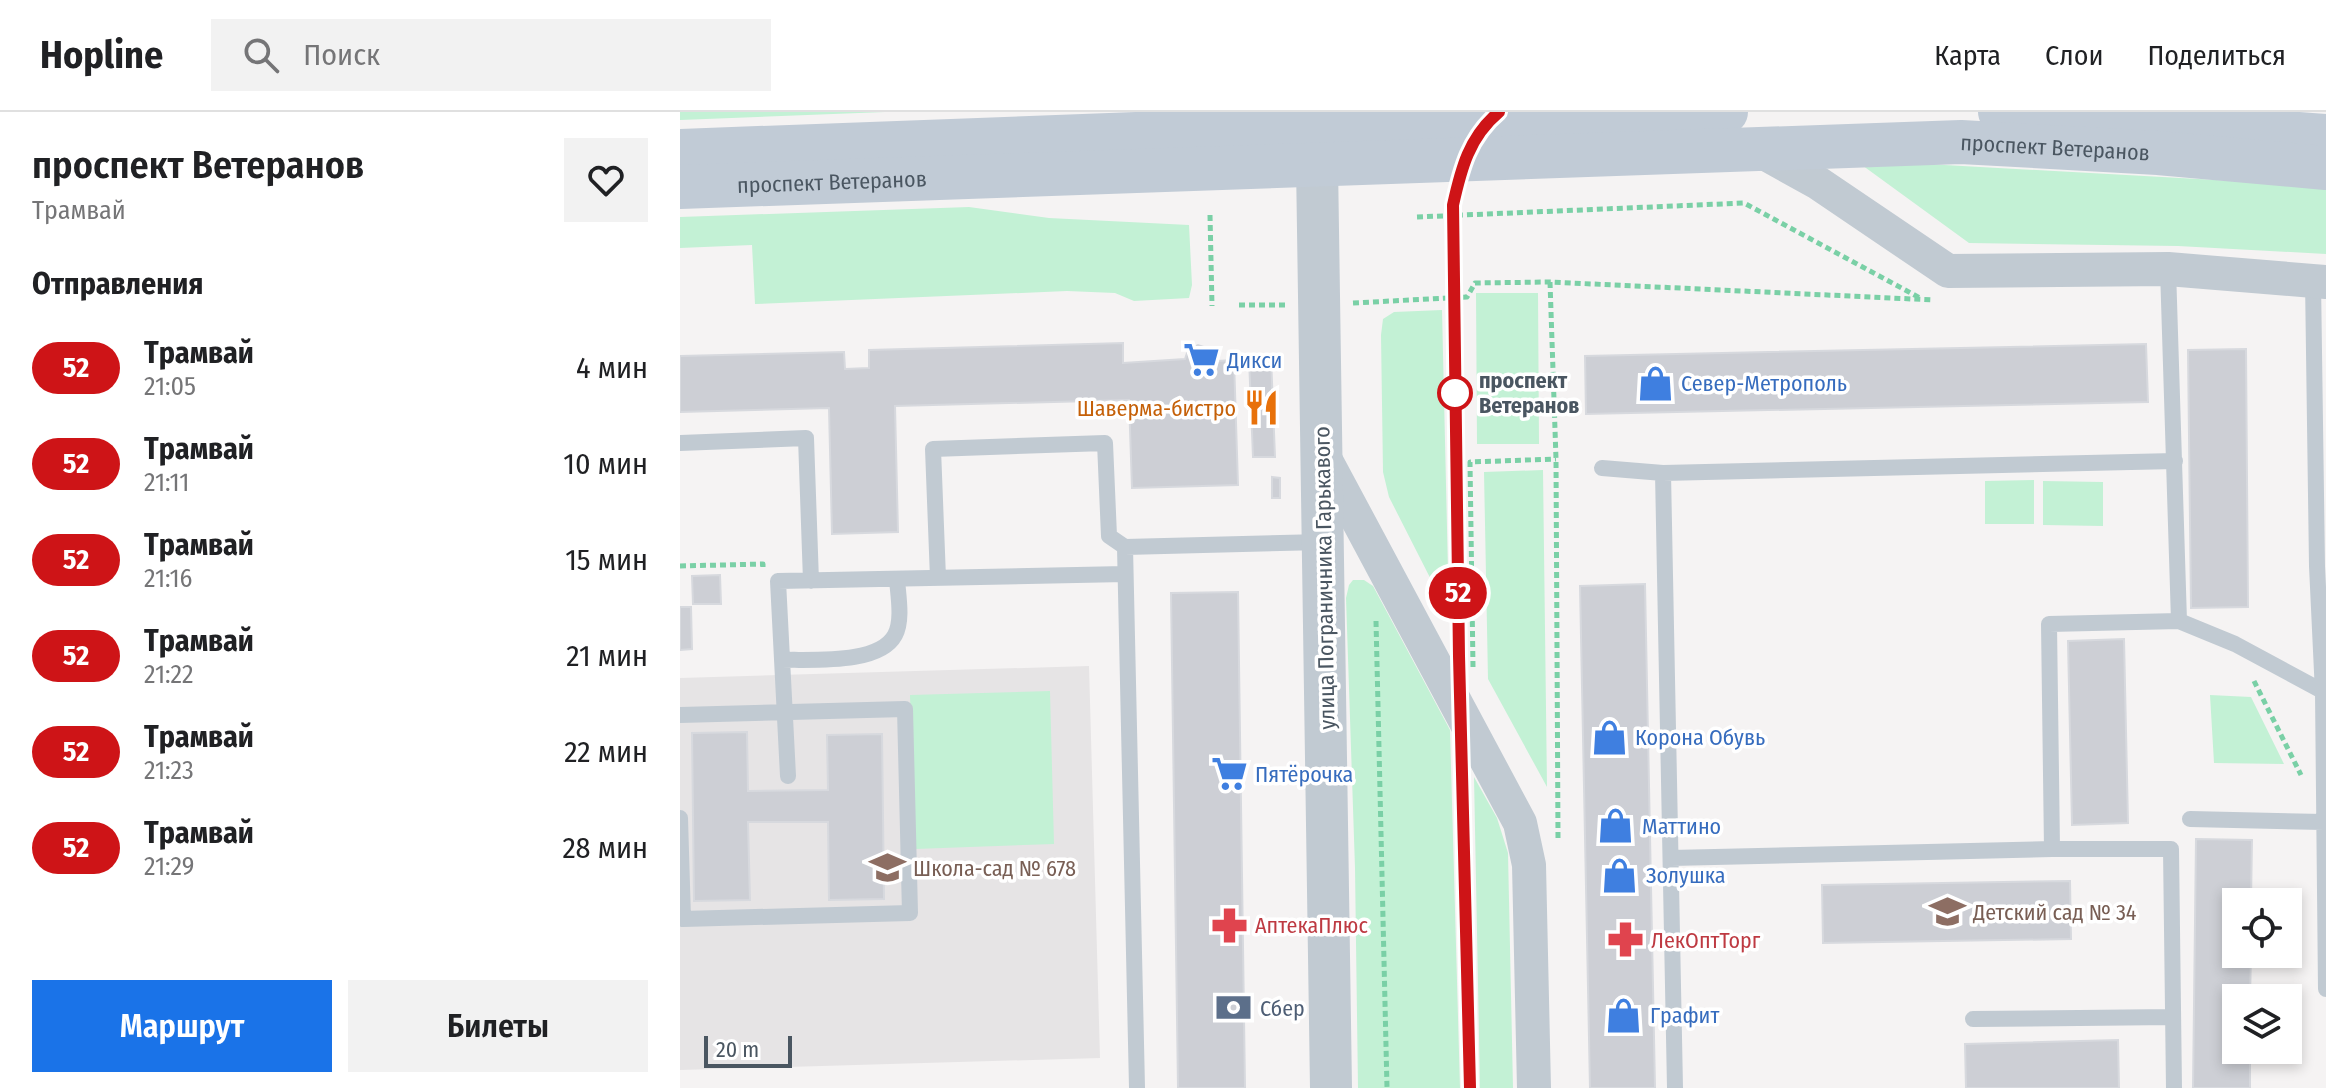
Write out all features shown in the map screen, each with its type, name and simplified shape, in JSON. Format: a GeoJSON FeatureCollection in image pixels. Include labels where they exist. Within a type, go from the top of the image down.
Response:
{"type":"FeatureCollection","features":[{"type":"Feature","properties":{"kind":"main road","name":"проспект Ветеранов"},"geometry":{"type":"LineString","coordinates":[[680,151],[1726,112]]}},
{"type":"Feature","properties":{"kind":"main road","name":"проспект Ветеранов"},"geometry":{"type":"LineString","coordinates":[[2000,112],[2326,136]]}},
{"type":"Feature","properties":{"kind":"main road","name":"проспект Ветеранов"},"geometry":{"type":"LineString","coordinates":[[680,187],[1316,129],[1755,148],[1961,142],[2158,153],[2326,168]]}},
{"type":"Feature","properties":{"kind":"street","name":"улица Пограничника Гарькавого"},"geometry":{"type":"LineString","coordinates":[[1316,129],[1331,1088]]}},
{"type":"Feature","properties":{"kind":"street"},"geometry":{"type":"LineString","coordinates":[[1755,148],[1818,183],[1948,271],[2168,269],[2319,281]]}},
{"type":"Feature","properties":{"kind":"street"},"geometry":{"type":"LineString","coordinates":[[1323,455],[1520,823],[1529,865],[1534,1088]]}},
{"type":"Feature","properties":{"kind":"lane"},"geometry":{"type":"LineString","coordinates":[[2168,269],[2179,621]]}},
{"type":"Feature","properties":{"kind":"lane"},"geometry":{"type":"LineString","coordinates":[[2319,281],[2326,989]]}},
{"type":"Feature","properties":{"kind":"lane"},"geometry":{"type":"LineString","coordinates":[[680,443],[806,438],[811,581]]}},
{"type":"Feature","properties":{"kind":"lane"},"geometry":{"type":"LineString","coordinates":[[938,578],[933,449],[1105,443],[1109,536],[1125,547],[1324,542]]}},
{"type":"Feature","properties":{"kind":"lane"},"geometry":{"type":"LineString","coordinates":[[1602,468],[1663,473],[2175,461]]}},
{"type":"Feature","properties":{"kind":"lane"},"geometry":{"type":"LineString","coordinates":[[1663,473],[1675,1088]]}},
{"type":"Feature","properties":{"kind":"lane"},"geometry":{"type":"LineString","coordinates":[[1125,547],[1137,1088]]}},
{"type":"Feature","properties":{"kind":"lane"},"geometry":{"type":"LineString","coordinates":[[788,776],[778,581],[1125,574]]}},
{"type":"Feature","properties":{"kind":"lane"},"geometry":{"type":"LineString","coordinates":[[782,660],[865,656],[882,650],[895,635],[897,627],[897,579]]}},
{"type":"Feature","properties":{"kind":"lane"},"geometry":{"type":"LineString","coordinates":[[2052,849],[2049,624],[2179,621],[2235,644],[2325,693]]}},
{"type":"Feature","properties":{"kind":"lane"},"geometry":{"type":"LineString","coordinates":[[680,715],[905,709],[910,913],[683,919],[680,818]]}},
{"type":"Feature","properties":{"kind":"lane"},"geometry":{"type":"LineString","coordinates":[[2190,819],[2324,822]]}},
{"type":"Feature","properties":{"kind":"lane"},"geometry":{"type":"LineString","coordinates":[[1671,858],[2171,849],[2174,1088]]}},
{"type":"Feature","properties":{"kind":"lane"},"geometry":{"type":"LineString","coordinates":[[1973,1019],[2172,1017]]}},
{"type":"Feature","properties":{"kind":"path"},"geometry":{"type":"LineString","coordinates":[[1417,217],[1744,203],[1924,300]]}},
{"type":"Feature","properties":{"kind":"path"},"geometry":{"type":"LineString","coordinates":[[1210,215],[1212,306]]}},
{"type":"Feature","properties":{"kind":"path"},"geometry":{"type":"LineString","coordinates":[[1343,304],[1467,297],[1475,283],[1550,282],[1556,459],[1558,838]]}},
{"type":"Feature","properties":{"kind":"path"},"geometry":{"type":"LineString","coordinates":[[1239,305],[1285,305]]}},
{"type":"Feature","properties":{"kind":"path"},"geometry":{"type":"LineString","coordinates":[[1473,668],[1470,462],[1556,459]]}},
{"type":"Feature","properties":{"kind":"path"},"geometry":{"type":"LineString","coordinates":[[680,566],[763,564],[764,582],[778,581]]}},
{"type":"Feature","properties":{"kind":"path"},"geometry":{"type":"LineString","coordinates":[[1376,614],[1387,1088]]}},
{"type":"Feature","properties":{"kind":"path"},"geometry":{"type":"LineString","coordinates":[[2235,644],[2324,822]]}},
{"type":"Feature","properties":{"kind":"shaded area","name":"Школа-сад № 678"},"geometry":{"type":"Polygon","coordinates":[[[1089,666],[1100,1058],[680,1070],[680,678],[1089,666]]]}},
{"type":"Feature","properties":{"kind":"green space"},"geometry":{"type":"Polygon","coordinates":[[[680,112],[885,112],[680,120],[680,112]]]}},
{"type":"Feature","properties":{"kind":"green space"},"geometry":{"type":"Polygon","coordinates":[[[1855,160],[2326,186],[2326,254],[2178,246],[1969,243],[1855,160]]]}},
{"type":"Feature","properties":{"kind":"green space"},"geometry":{"type":"Polygon","coordinates":[[[969,207],[1049,218],[1189,225],[1192,285],[1189,298],[1134,301],[1115,293],[1067,291],[755,304],[752,245],[680,248],[680,217],[969,207]]]}},
{"type":"Feature","properties":{"kind":"green space"},"geometry":{"type":"Polygon","coordinates":[[[1476,293],[1538,293],[1539,444],[1477,444],[1476,293]]]}},
{"type":"Feature","properties":{"kind":"green space"},"geometry":{"type":"Polygon","coordinates":[[[1442,310],[1449,615],[1389,497],[1383,472],[1383,319],[1394,312],[1442,310]]]}},
{"type":"Feature","properties":{"kind":"green space"},"geometry":{"type":"Polygon","coordinates":[[[1543,470],[1547,787],[1488,679],[1484,472],[1543,470]]]}},
{"type":"Feature","properties":{"kind":"green space"},"geometry":{"type":"Polygon","coordinates":[[[2034,480],[2034,524],[1985,524],[1985,481],[2034,480]]]}},
{"type":"Feature","properties":{"kind":"green space"},"geometry":{"type":"Polygon","coordinates":[[[2043,481],[2103,482],[2103,526],[2043,525],[2043,481]]]}},
{"type":"Feature","properties":{"kind":"green space"},"geometry":{"type":"Polygon","coordinates":[[[1353,580],[1364,580],[1373,586],[1450,730],[1460,1088],[1358,1088],[1346,598],[1353,580]]]}},
{"type":"Feature","properties":{"kind":"green space"},"geometry":{"type":"Polygon","coordinates":[[[1050,691],[1054,844],[915,849],[910,695],[1050,691]]]}},
{"type":"Feature","properties":{"kind":"green space"},"geometry":{"type":"Polygon","coordinates":[[[2210,695],[2251,697],[2284,764],[2214,763],[2210,695]]]}},
{"type":"Feature","properties":{"kind":"green space"},"geometry":{"type":"Polygon","coordinates":[[[1474,777],[1497,818],[1508,853],[1513,1088],[1480,1088],[1474,777]]]}},
{"type":"Feature","properties":{"kind":"building"},"geometry":{"type":"Polygon","coordinates":[[[1123,343],[1123,363],[1185,359],[1188,350],[1198,345],[1210,349],[1217,361],[1234,360],[1238,485],[1132,488],[1129,400],[895,406],[898,532],[832,534],[829,408],[680,412],[680,356],[844,352],[845,369],[869,368],[869,350],[1123,343]]]}},
{"type":"Feature","properties":{"kind":"building"},"geometry":{"type":"Polygon","coordinates":[[[2146,344],[2148,402],[1586,414],[1585,356],[2146,344]]]}},
{"type":"Feature","properties":{"kind":"building"},"geometry":{"type":"Polygon","coordinates":[[[2246,349],[2248,607],[2191,608],[2188,350],[2246,349]]]}},
{"type":"Feature","properties":{"kind":"building"},"geometry":{"type":"Polygon","coordinates":[[[1271,357],[1275,457],[1253,457],[1249,358],[1271,357]]]}},
{"type":"Feature","properties":{"kind":"building"},"geometry":{"type":"Polygon","coordinates":[[[1272,477],[1280,478],[1280,498],[1272,498],[1272,477]]]}},
{"type":"Feature","properties":{"kind":"building"},"geometry":{"type":"Polygon","coordinates":[[[720,575],[721,604],[693,604],[692,576],[720,575]]]}},
{"type":"Feature","properties":{"kind":"building"},"geometry":{"type":"Polygon","coordinates":[[[1645,584],[1655,1088],[1590,1088],[1580,586],[1645,584]]]}},
{"type":"Feature","properties":{"kind":"building"},"geometry":{"type":"Polygon","coordinates":[[[1238,592],[1245,1088],[1178,1088],[1171,593],[1238,592]]]}},
{"type":"Feature","properties":{"kind":"building"},"geometry":{"type":"Polygon","coordinates":[[[680,607],[691,607],[692,649],[680,650],[680,607]]]}},
{"type":"Feature","properties":{"kind":"building"},"geometry":{"type":"Polygon","coordinates":[[[2124,639],[2128,823],[2072,825],[2068,641],[2124,639]]]}},
{"type":"Feature","properties":{"kind":"building"},"geometry":{"type":"Polygon","coordinates":[[[747,732],[748,791],[828,790],[827,735],[882,734],[884,899],[829,900],[828,822],[748,822],[750,900],[694,901],[692,733],[747,732]]]}},
{"type":"Feature","properties":{"kind":"building"},"geometry":{"type":"Polygon","coordinates":[[[2196,839],[2252,840],[2251,888],[2222,888],[2222,968],[2251,968],[2250,984],[2222,984],[2222,1064],[2250,1064],[2250,1088],[2193,1088],[2196,839]]]}},
{"type":"Feature","properties":{"kind":"building","name":"Детский сад № 34"},"geometry":{"type":"Polygon","coordinates":[[[2070,881],[2071,939],[1823,943],[1822,885],[2070,881]]]}},
{"type":"Feature","properties":{"kind":"building"},"geometry":{"type":"Polygon","coordinates":[[[2118,1040],[2119,1088],[1966,1088],[1965,1044],[2118,1040]]]}},
{"type":"Feature","properties":{"kind":"tram line"},"geometry":{"type":"LineString","coordinates":[[1470,1088],[1459,656],[1453,205],[1463,166],[1473,143],[1499,112]]}},
{"type":"Feature","properties":{"kind":"tram line","name":"52"},"geometry":{"type":"LineString","coordinates":[[1470,1088],[1459,656],[1453,205],[1464,159],[1488,121],[1499,112]]}},
{"type":"Feature","properties":{"kind":"place","name":"Дикси"},"geometry":{"type":"Point","coordinates":[1201,360]}},
{"type":"Feature","properties":{"kind":"place","name":"Север-Метрополь"},"geometry":{"type":"Point","coordinates":[1655,383]}},
{"type":"Feature","properties":{"kind":"place","name":"проспект Ветеранов"},"geometry":{"type":"Point","coordinates":[1455,393]}},
{"type":"Feature","properties":{"kind":"place","name":"Шаверма-бистро"},"geometry":{"type":"Point","coordinates":[1262,408]}},
{"type":"Feature","properties":{"kind":"place","name":"Корона Обувь"},"geometry":{"type":"Point","coordinates":[1609,737]}},
{"type":"Feature","properties":{"kind":"place","name":"Пятёрочка"},"geometry":{"type":"Point","coordinates":[1229,774]}},
{"type":"Feature","properties":{"kind":"place","name":"Маттино"},"geometry":{"type":"Point","coordinates":[1616,826]}},
{"type":"Feature","properties":{"kind":"place","name":"Школа-сад № 678"},"geometry":{"type":"Point","coordinates":[887,868]}},
{"type":"Feature","properties":{"kind":"place","name":"Золушка"},"geometry":{"type":"Point","coordinates":[1620,875]}},
{"type":"Feature","properties":{"kind":"place","name":"Детский сад № 34"},"geometry":{"type":"Point","coordinates":[1947,912]}},
{"type":"Feature","properties":{"kind":"place","name":"АптекаПлюс"},"geometry":{"type":"Point","coordinates":[1229,925]}},
{"type":"Feature","properties":{"kind":"place","name":"ЛекОптТорг"},"geometry":{"type":"Point","coordinates":[1625,940]}},
{"type":"Feature","properties":{"kind":"place","name":"Сбер"},"geometry":{"type":"Point","coordinates":[1234,1008]}},
{"type":"Feature","properties":{"kind":"place","name":"Графит"},"geometry":{"type":"Point","coordinates":[1624,1015]}}]}
